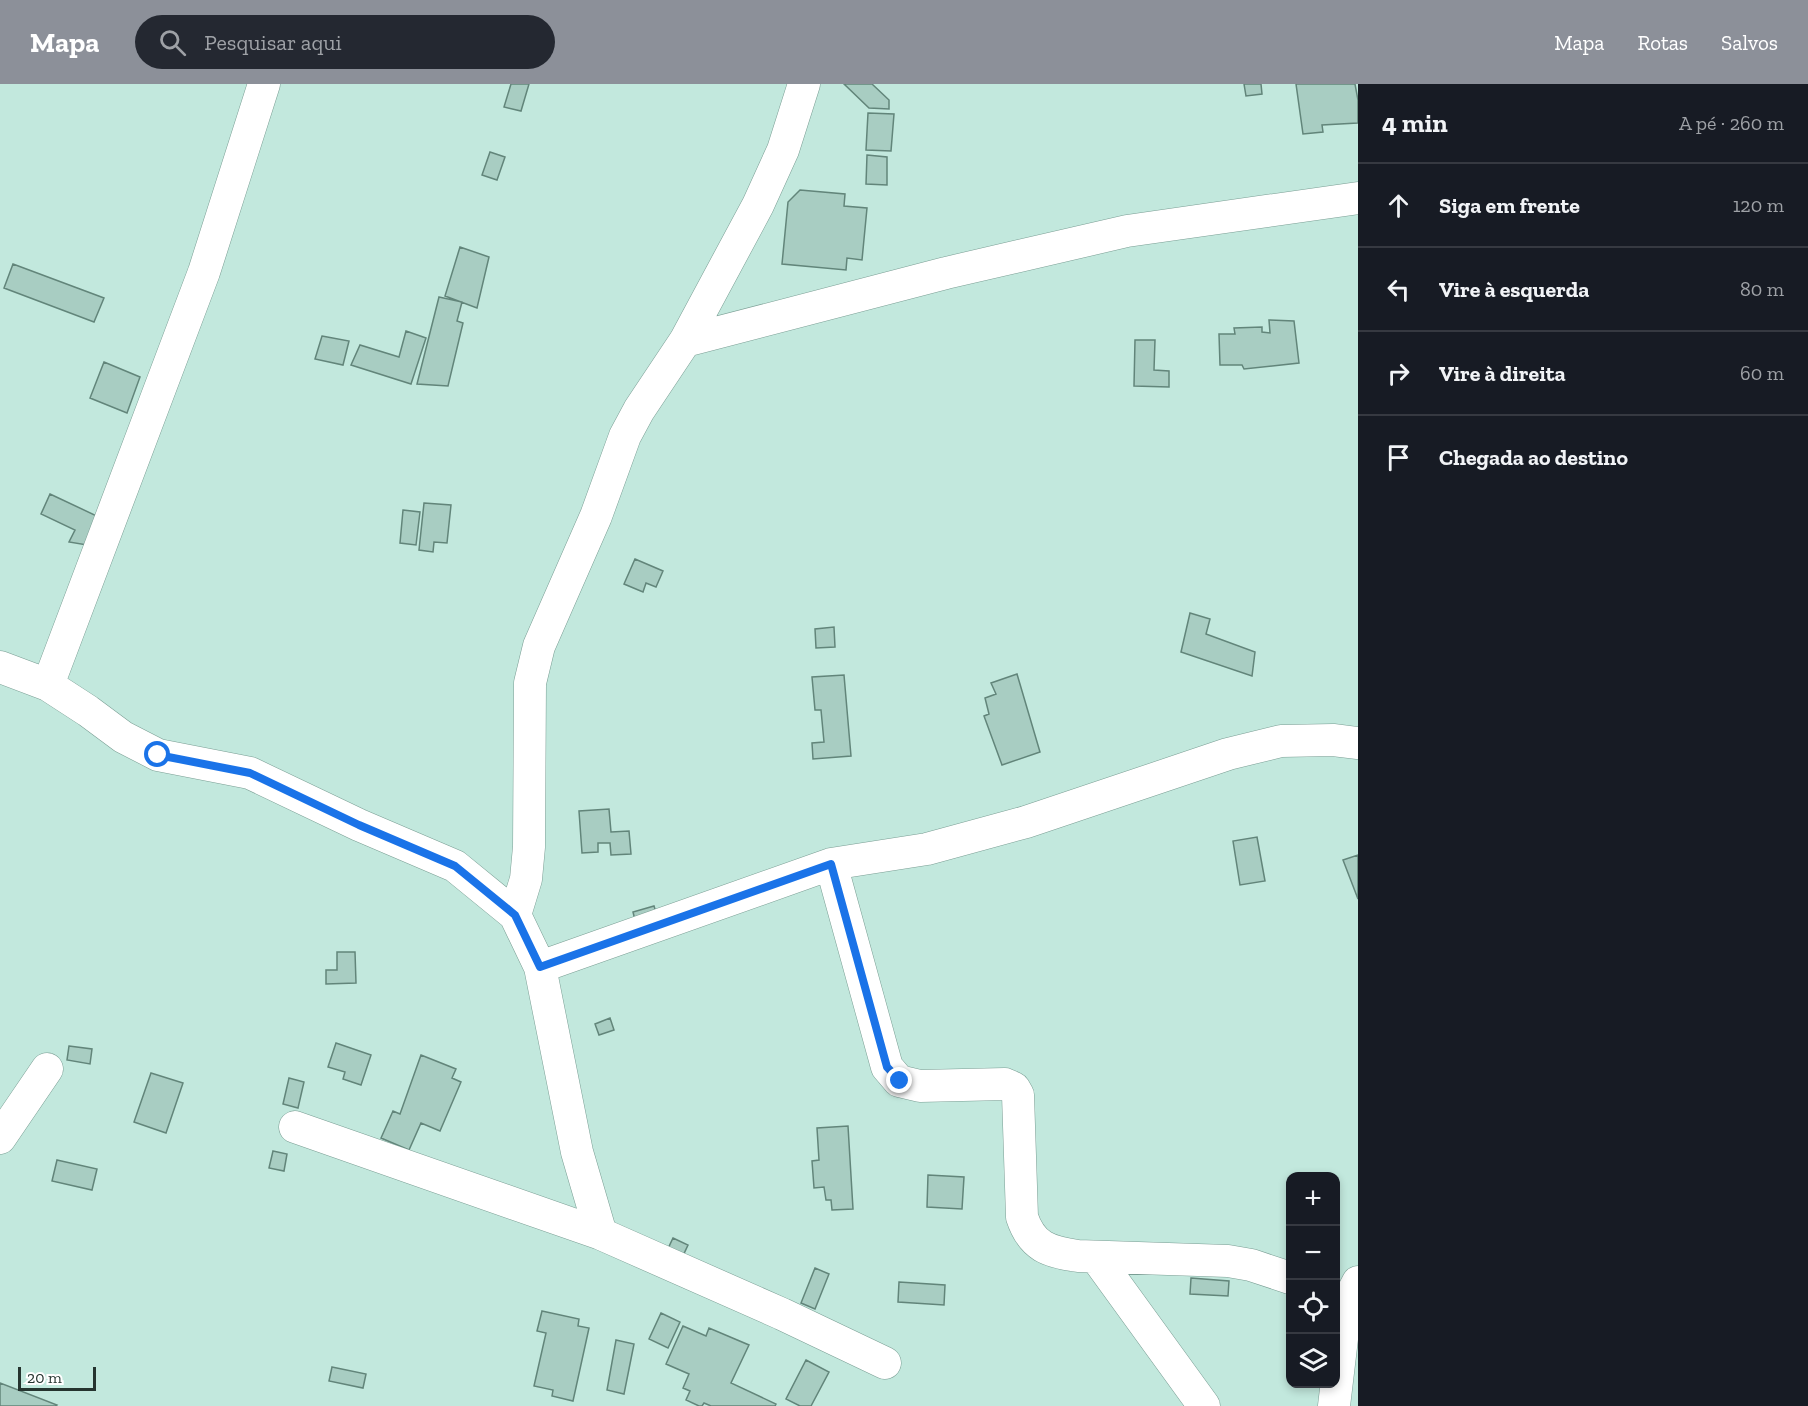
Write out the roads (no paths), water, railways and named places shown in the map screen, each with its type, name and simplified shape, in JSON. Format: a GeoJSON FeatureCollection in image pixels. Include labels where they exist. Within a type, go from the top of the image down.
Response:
{"type":"FeatureCollection","features":[{"type":"Feature","properties":{"kind":"street"},"geometry":{"type":"LineString","coordinates":[[48,685],[204,272],[264,84]]}},
{"type":"Feature","properties":{"kind":"street"},"geometry":{"type":"LineString","coordinates":[[515,915],[528,858],[530,683],[539,646],[596,516],[625,436],[639,410],[685,341],[758,206],[783,150],[804,84]]}},
{"type":"Feature","properties":{"kind":"street"},"geometry":{"type":"LineString","coordinates":[[685,341],[946,273],[1127,231],[1358,198]]}},
{"type":"Feature","properties":{"kind":"street"},"geometry":{"type":"LineString","coordinates":[[0,667],[48,685],[123,737],[158,755],[250,773],[359,825],[455,866],[515,915],[540,967],[577,1152],[601,1234]]}},
{"type":"Feature","properties":{"kind":"street"},"geometry":{"type":"LineString","coordinates":[[540,967],[831,864],[927,849],[1026,822],[1228,754],[1281,741],[1333,740],[1358,743]]}},
{"type":"Feature","properties":{"kind":"street"},"geometry":{"type":"LineString","coordinates":[[831,864],[887,1067],[900,1081],[920,1086],[1005,1084],[1014,1088],[1018,1095],[1022,1217],[1026,1230],[1037,1244],[1054,1253],[1096,1257],[1228,1261],[1251,1265],[1286,1277]]}},
{"type":"Feature","properties":{"kind":"street"},"geometry":{"type":"LineString","coordinates":[[0,1138],[46,1069]]}},
{"type":"Feature","properties":{"kind":"street"},"geometry":{"type":"LineString","coordinates":[[295,1127],[601,1234],[782,1314],[885,1363]]}},
{"type":"Feature","properties":{"kind":"street"},"geometry":{"type":"LineString","coordinates":[[1096,1257],[1204,1406]]}},
{"type":"Feature","properties":{"kind":"street"},"geometry":{"type":"LineString","coordinates":[[1334,1406],[1349,1300]]}}]}
